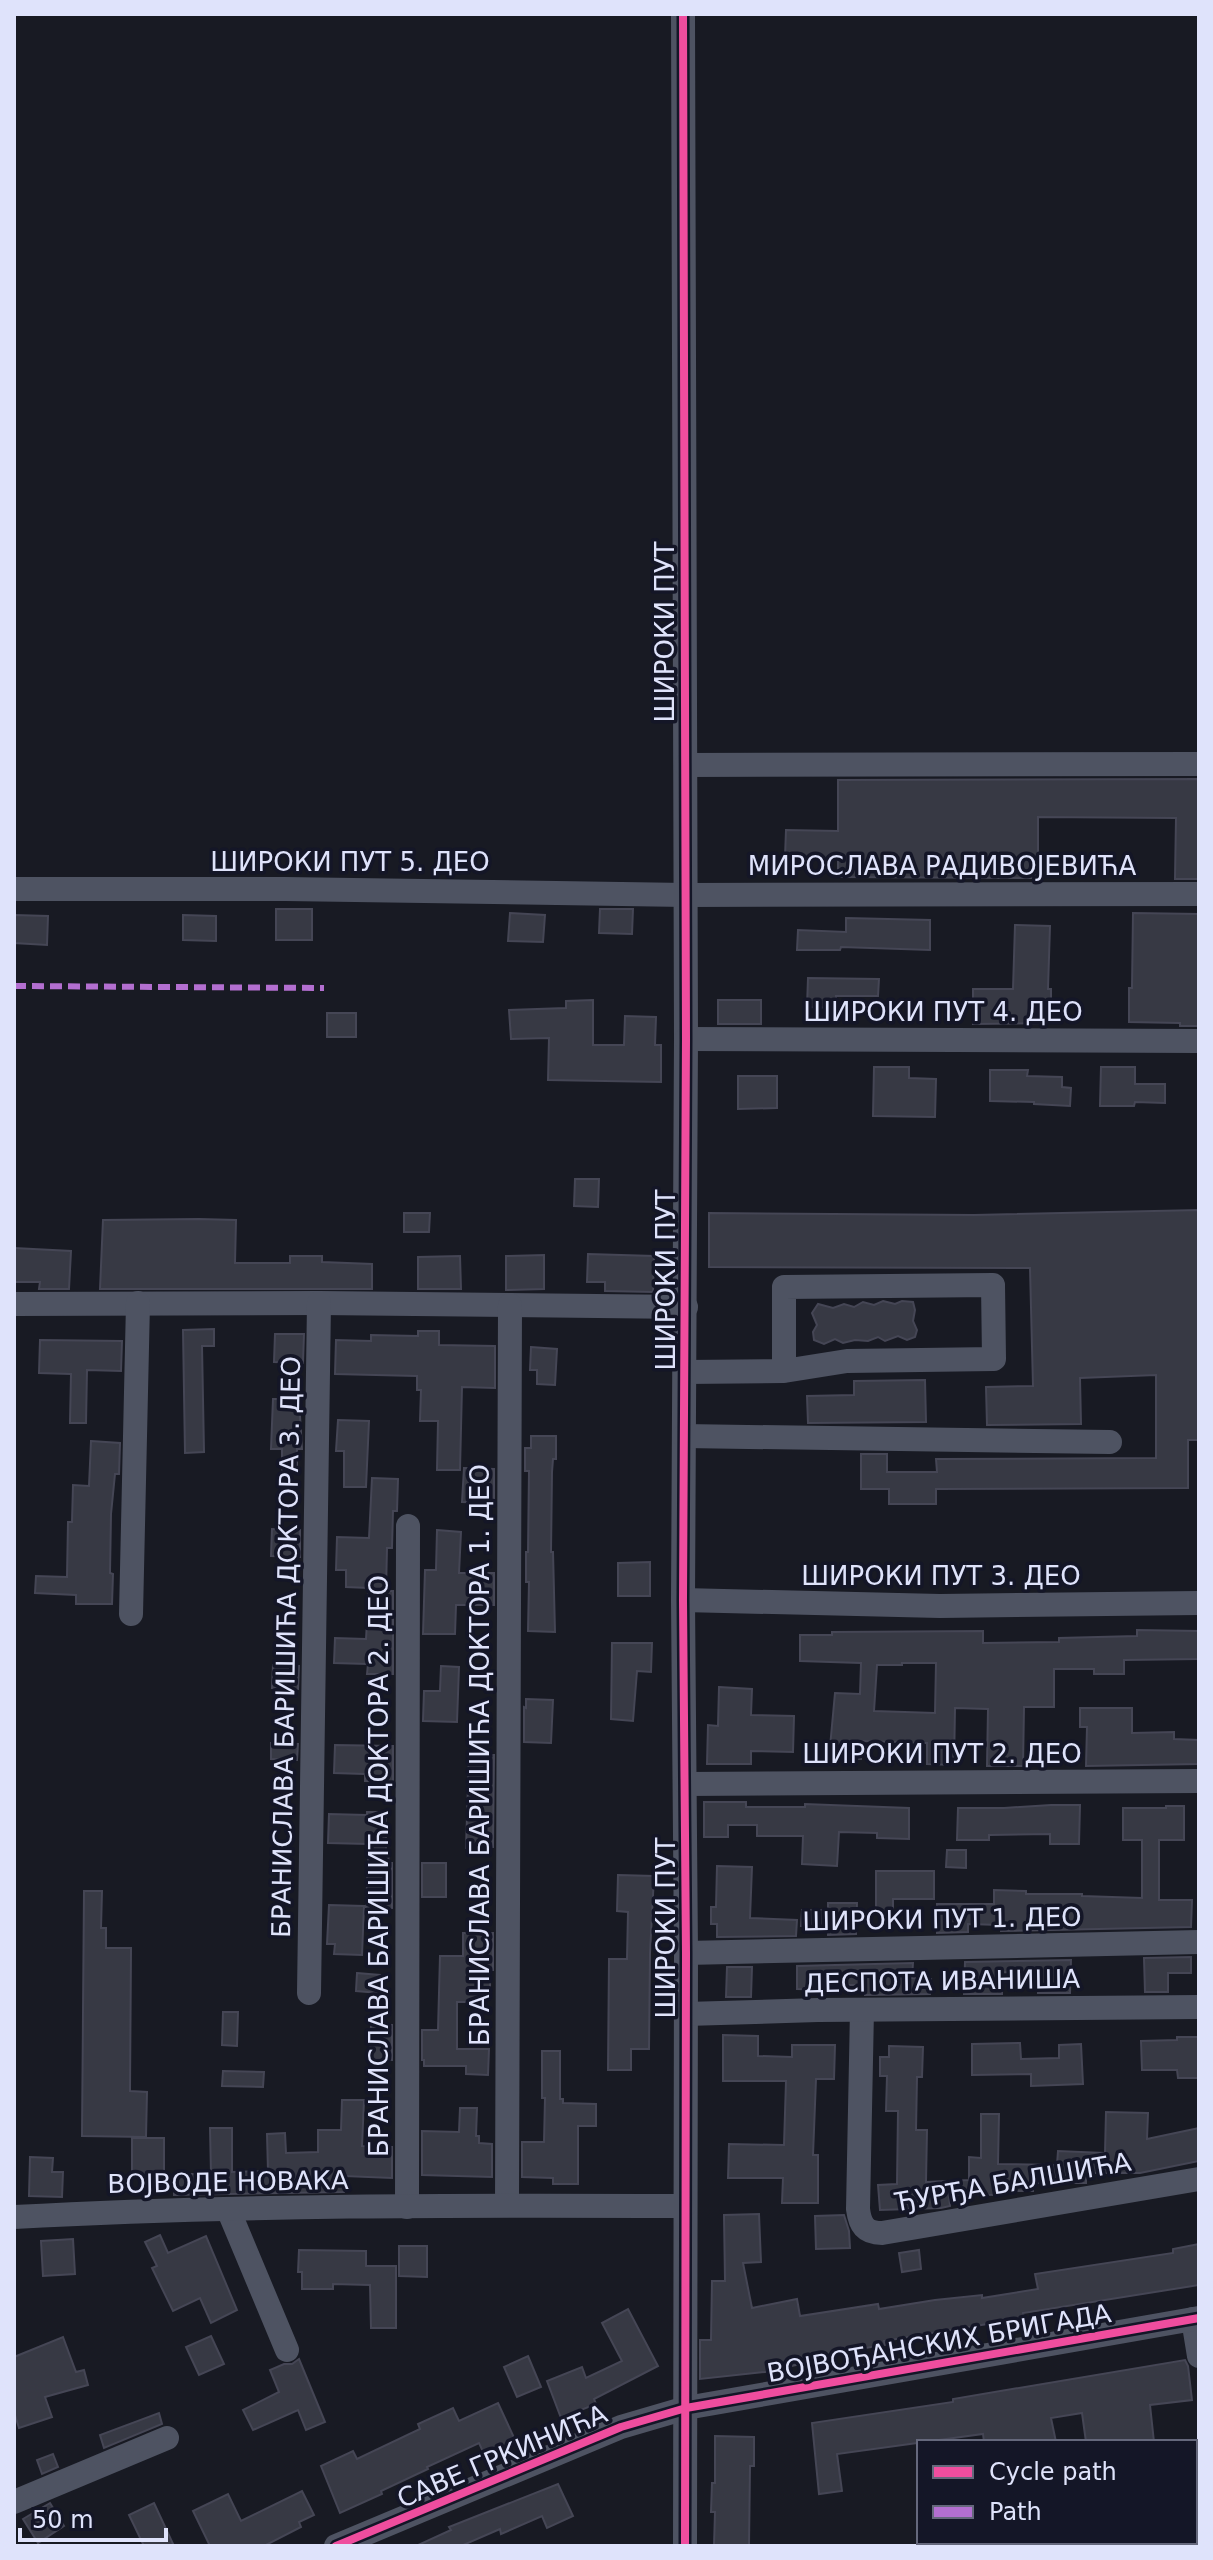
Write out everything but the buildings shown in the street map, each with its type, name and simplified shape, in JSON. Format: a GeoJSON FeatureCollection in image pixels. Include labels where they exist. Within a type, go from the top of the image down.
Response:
{"type":"FeatureCollection","features":[{"type":"Feature","properties":{"kind":"street","name":"ШИРОКИ ПУТ"},"geometry":{"type":"LineString","coordinates":[[683,14],[686,765],[683,1600],[686,1784],[685,2546]]}},
{"type":"Feature","properties":{"kind":"street"},"geometry":{"type":"LineString","coordinates":[[686,765],[1199,764]]}},
{"type":"Feature","properties":{"kind":"street","name":"ШИРОКИ ПУТ 5. ДЕО"},"geometry":{"type":"LineString","coordinates":[[14,889],[285,889],[686,895]]}},
{"type":"Feature","properties":{"kind":"street","name":"МИРОСЛАВА РАДИВОЈЕВИЋА"},"geometry":{"type":"LineString","coordinates":[[686,895],[1199,894]]}},
{"type":"Feature","properties":{"kind":"street","name":"ШИРОКИ ПУТ 4. ДЕО"},"geometry":{"type":"LineString","coordinates":[[686,1039],[1199,1041]]}},
{"type":"Feature","properties":{"kind":"street"},"geometry":{"type":"LineString","coordinates":[[685,1372],[784,1371],[847,1361],[994,1359],[993,1285],[784,1287],[784,1371]]}},
{"type":"Feature","properties":{"kind":"street"},"geometry":{"type":"LineString","coordinates":[[131,1614],[138,1303]]}},
{"type":"Feature","properties":{"kind":"street","name":"БРАНИСЛАВА БАРИШИЋА ДОКТОРА 3. ДЕО"},"geometry":{"type":"LineString","coordinates":[[309,1993],[319,1303]]}},
{"type":"Feature","properties":{"kind":"street"},"geometry":{"type":"LineString","coordinates":[[14,1304],[686,1307]]}},
{"type":"Feature","properties":{"kind":"street","name":"БРАНИСЛАВА БАРИШИЋА ДОКТОРА 1. ДЕО"},"geometry":{"type":"LineString","coordinates":[[507,2205],[510,1305]]}},
{"type":"Feature","properties":{"kind":"street"},"geometry":{"type":"LineString","coordinates":[[684,1436],[1110,1442]]}},
{"type":"Feature","properties":{"kind":"street","name":"БРАНИСЛАВА БАРИШИЋА ДОКТОРА 2. ДЕО"},"geometry":{"type":"LineString","coordinates":[[407,2207],[408,1526]]}},
{"type":"Feature","properties":{"kind":"street","name":"ШИРОКИ ПУТ 3. ДЕО"},"geometry":{"type":"LineString","coordinates":[[683,1600],[940,1606],[1199,1603]]}},
{"type":"Feature","properties":{"kind":"street","name":"ШИРОКИ ПУТ 2. ДЕО"},"geometry":{"type":"LineString","coordinates":[[686,1784],[1199,1781]]}},
{"type":"Feature","properties":{"kind":"street","name":"ШИРОКИ ПУТ 1. ДЕО"},"geometry":{"type":"LineString","coordinates":[[686,1953],[1199,1942]]}},
{"type":"Feature","properties":{"kind":"street","name":"ДЕСПОТА ИВАНИША"},"geometry":{"type":"LineString","coordinates":[[686,2014],[1199,2007]]}},
{"type":"Feature","properties":{"kind":"street","name":"ЂУРЂА БАЛШИЋА"},"geometry":{"type":"LineString","coordinates":[[862,2010],[858,2209],[865,2230],[882,2233],[1199,2179]]}},
{"type":"Feature","properties":{"kind":"street","name":"ВОЈВОДЕ НОВАКА"},"geometry":{"type":"LineString","coordinates":[[14,2217],[153,2210],[684,2206]]}},
{"type":"Feature","properties":{"kind":"street"},"geometry":{"type":"LineString","coordinates":[[228,2209],[287,2350]]}},
{"type":"Feature","properties":{"kind":"street"},"geometry":{"type":"LineString","coordinates":[[1196,2318],[1199,2356]]}},
{"type":"Feature","properties":{"kind":"street","name":"ВОЈВОЂАНСКИХ БРИГАДА"},"geometry":{"type":"LineString","coordinates":[[686,2408],[1196,2318]]}},
{"type":"Feature","properties":{"kind":"street","name":"САВЕ ГРКИНИЋА"},"geometry":{"type":"LineString","coordinates":[[336,2546],[597,2437],[686,2408]]}},
{"type":"Feature","properties":{"kind":"street"},"geometry":{"type":"LineString","coordinates":[[14,2502],[167,2438]]}},
{"type":"Feature","properties":{"kind":"marked path"},"geometry":{"type":"LineString","coordinates":[[14,986],[324,988]]}},
{"type":"Feature","properties":{"kind":"cycle path"},"geometry":{"type":"LineString","coordinates":[[683,14],[685,2546]]}},
{"type":"Feature","properties":{"kind":"cycle path"},"geometry":{"type":"LineString","coordinates":[[336,2546],[621,2427],[686,2408],[1199,2318]]}}]}
